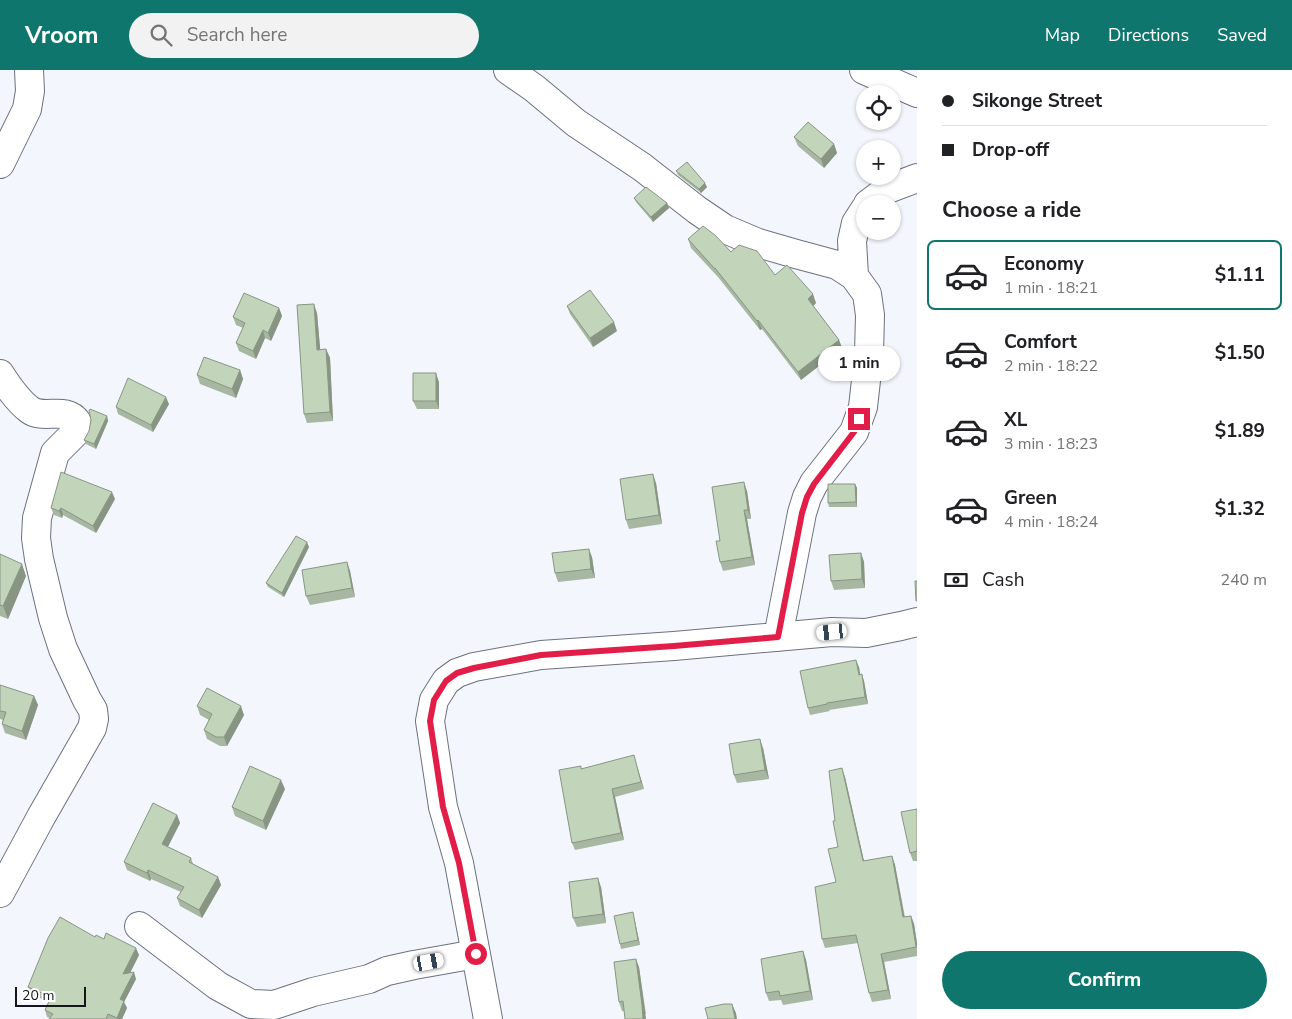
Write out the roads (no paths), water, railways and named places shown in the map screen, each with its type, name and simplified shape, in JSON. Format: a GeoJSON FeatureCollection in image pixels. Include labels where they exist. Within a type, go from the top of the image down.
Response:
{"type":"FeatureCollection","features":[{"type":"Feature","properties":{"kind":"street"},"geometry":{"type":"LineString","coordinates":[[0,164],[27,109],[30,91],[28,70]]}},
{"type":"Feature","properties":{"kind":"street"},"geometry":{"type":"LineString","coordinates":[[508,70],[534,88],[576,123],[642,167],[697,210],[726,229],[758,243],[837,265],[854,276],[867,294],[870,315],[869,354],[863,407],[854,432],[814,484],[807,497],[802,513],[778,637]]}},
{"type":"Feature","properties":{"kind":"street"},"geometry":{"type":"LineString","coordinates":[[864,70],[917,93]]}},
{"type":"Feature","properties":{"kind":"street"},"geometry":{"type":"LineString","coordinates":[[881,195],[917,178]]}},
{"type":"Feature","properties":{"kind":"street"},"geometry":{"type":"LineString","coordinates":[[854,276],[852,241],[856,224]]}},
{"type":"Feature","properties":{"kind":"street"},"geometry":{"type":"LineString","coordinates":[[0,374],[8,387],[30,410],[40,413],[71,416],[77,422],[75,433],[55,453],[36,518],[36,538],[39,560],[53,618],[63,649],[94,718],[92,728],[0,893]]}},
{"type":"Feature","properties":{"kind":"street"},"geometry":{"type":"LineString","coordinates":[[488,1019],[459,863],[443,807],[430,721],[434,700],[446,681],[457,673],[474,668],[541,655],[674,646],[832,632],[866,633],[917,622]]}},
{"type":"Feature","properties":{"kind":"street"},"geometry":{"type":"LineString","coordinates":[[139,926],[218,986],[251,1004],[282,1012],[313,992],[369,978],[387,971],[476,954]]}}]}
